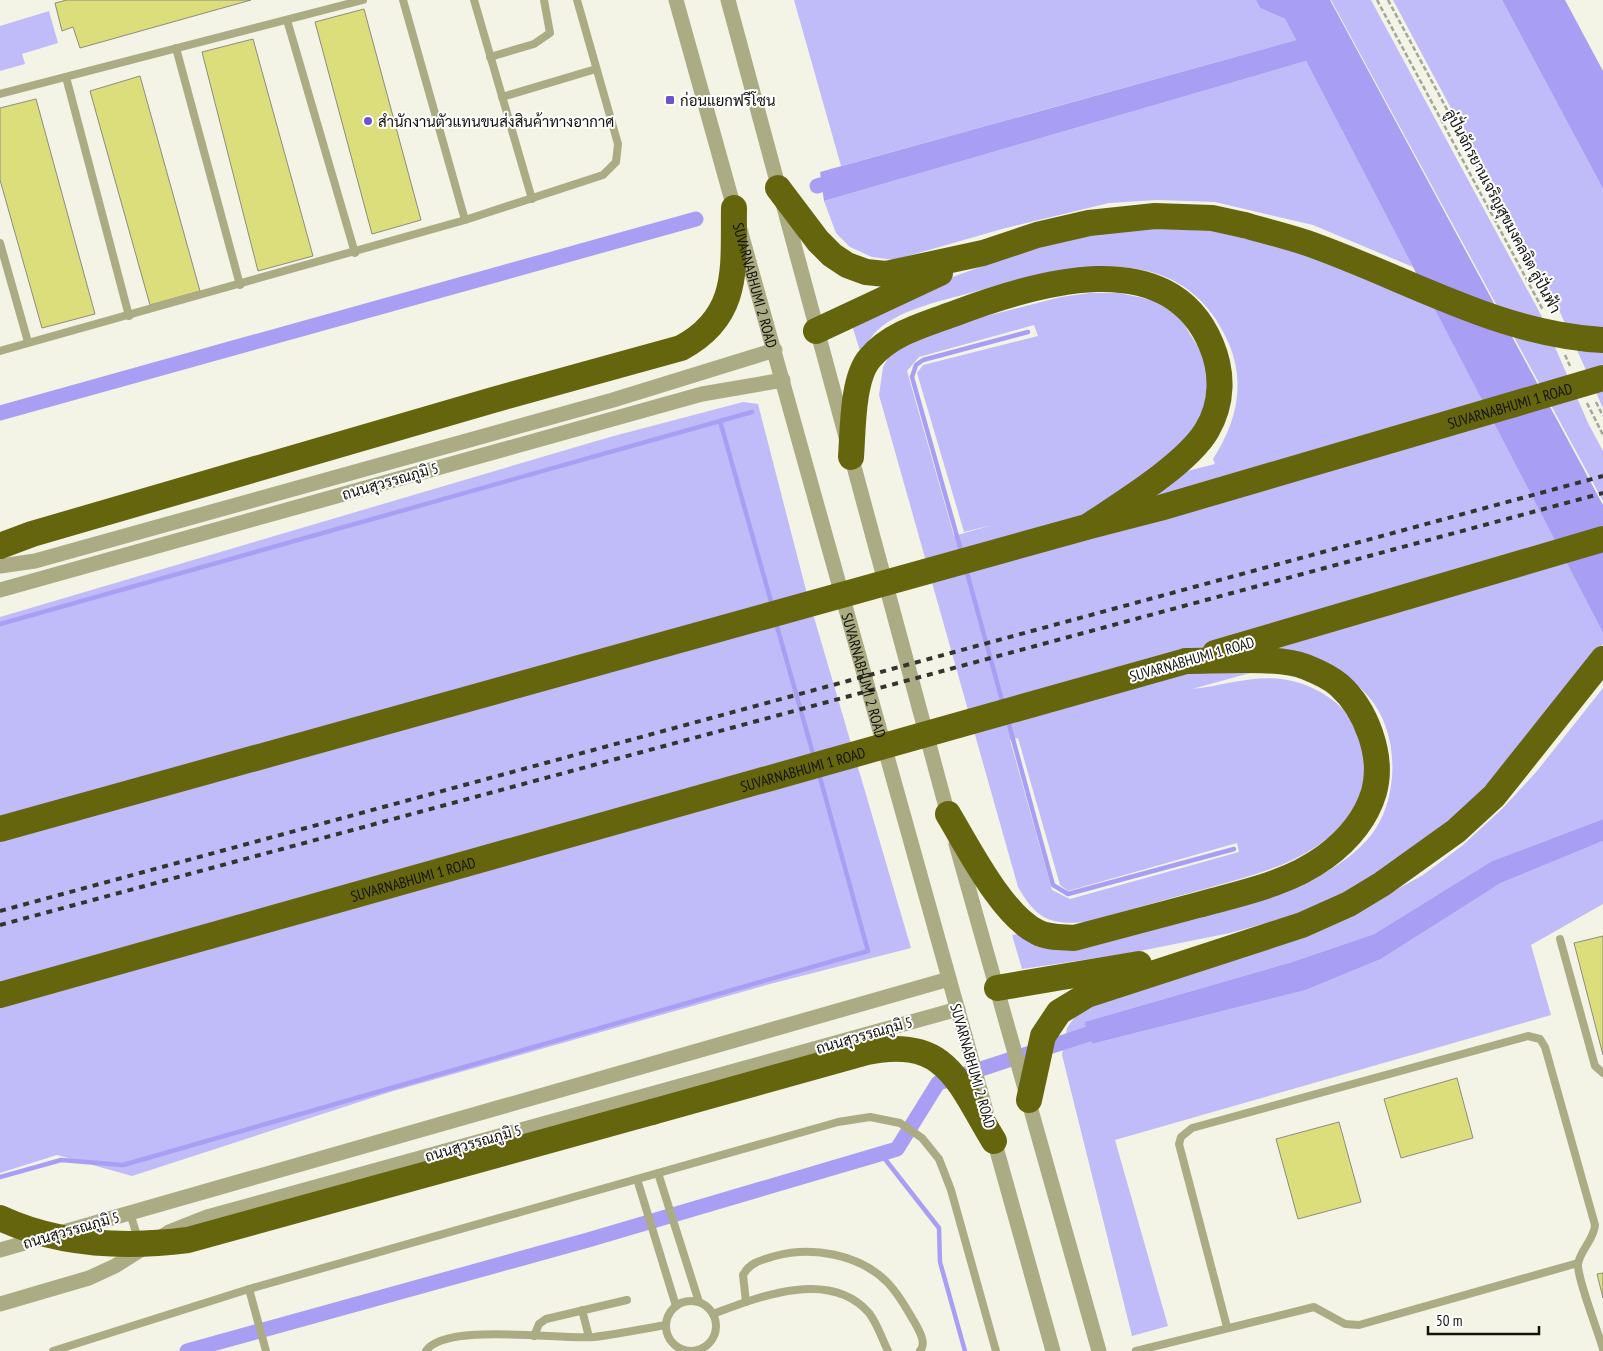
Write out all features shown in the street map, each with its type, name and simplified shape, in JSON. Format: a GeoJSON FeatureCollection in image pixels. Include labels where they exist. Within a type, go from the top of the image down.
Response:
{"type":"FeatureCollection","features":[{"type":"Feature","properties":{"kind":"highway"},"geometry":{"type":"LineString","coordinates":[[778,188],[818,241],[832,255],[847,265],[866,272],[886,274],[983,253],[1037,235],[1089,223],[1155,216],[1212,218],[1306,243],[1464,308],[1515,325],[1548,333],[1603,340]]}},
{"type":"Feature","properties":{"kind":"highway"},"geometry":{"type":"LineString","coordinates":[[0,546],[32,534],[493,400],[681,348],[697,340],[712,327],[725,307],[731,285],[734,208]]}},
{"type":"Feature","properties":{"kind":"highway"},"geometry":{"type":"LineString","coordinates":[[816,331],[983,253]]}},
{"type":"Feature","properties":{"kind":"highway"},"geometry":{"type":"LineString","coordinates":[[851,457],[854,403],[868,359],[902,333],[1011,293],[1059,282],[1089,279],[1122,279],[1157,287],[1186,307],[1206,331],[1219,363],[1219,401],[1207,431],[1183,457],[1146,487],[1090,526]]}},
{"type":"Feature","properties":{"kind":"highway","name":"SUVARNABHUMI 1 ROAD"},"geometry":{"type":"LineString","coordinates":[[0,829],[1090,526],[1599,388]]}},
{"type":"Feature","properties":{"kind":"highway","name":"SUVARNABHUMI 1 ROAD"},"geometry":{"type":"LineString","coordinates":[[0,995],[1186,661],[1603,539]]}},
{"type":"Feature","properties":{"kind":"highway"},"geometry":{"type":"LineString","coordinates":[[1029,1100],[1043,1036],[1059,1012],[1087,995],[1302,925],[1349,904],[1382,884],[1456,831],[1494,796],[1603,659]]}},
{"type":"Feature","properties":{"kind":"highway"},"geometry":{"type":"LineString","coordinates":[[948,814],[993,888],[1015,914],[1036,932],[1048,936],[1074,938],[1255,889],[1287,878],[1323,858],[1346,840],[1366,811],[1375,790],[1377,762],[1370,734],[1357,706],[1338,684],[1305,666],[1278,661],[1186,661]]}},
{"type":"Feature","properties":{"kind":"highway"},"geometry":{"type":"LineString","coordinates":[[997,988],[1236,947]]}},
{"type":"Feature","properties":{"kind":"highway"},"geometry":{"type":"LineString","coordinates":[[0,1218],[33,1229],[111,1245],[150,1245],[188,1240],[867,1052],[902,1048],[924,1053],[943,1065],[954,1077],[994,1141]]}},
{"type":"Feature","properties":{"kind":"street","name":"SUVARNABHUMI 2 ROAD"},"geometry":{"type":"LineString","coordinates":[[676,0],[1053,1351]]}},
{"type":"Feature","properties":{"kind":"street"},"geometry":{"type":"LineString","coordinates":[[728,0],[948,814],[1099,1351]]}},
{"type":"Feature","properties":{"kind":"street","name":"ถนนสุวรรณภูมิ 5"},"geometry":{"type":"LineString","coordinates":[[0,566],[35,561],[290,490],[612,400],[774,350]]}},
{"type":"Feature","properties":{"kind":"street","name":"ถนนสุวรรณภูมิ 5"},"geometry":{"type":"LineString","coordinates":[[0,590],[702,394],[782,380]]}},
{"type":"Feature","properties":{"kind":"street","name":"ถนนสุวรรณภูมิ 5"},"geometry":{"type":"LineString","coordinates":[[0,1250],[949,978]]}},
{"type":"Feature","properties":{"kind":"street","name":"ถนนสุวรรณภูมิ 5"},"geometry":{"type":"LineString","coordinates":[[0,1304],[89,1278],[142,1250],[169,1232],[208,1217],[958,1009]]}},
{"type":"Feature","properties":{"kind":"lane"},"geometry":{"type":"LineString","coordinates":[[0,94],[363,0]]}},
{"type":"Feature","properties":{"kind":"lane"},"geometry":{"type":"LineString","coordinates":[[404,0],[465,220]]}},
{"type":"Feature","properties":{"kind":"lane"},"geometry":{"type":"LineString","coordinates":[[474,0],[532,199]]}},
{"type":"Feature","properties":{"kind":"lane"},"geometry":{"type":"LineString","coordinates":[[490,57],[534,44],[550,33],[544,0]]}},
{"type":"Feature","properties":{"kind":"lane"},"geometry":{"type":"LineString","coordinates":[[0,351],[355,253],[532,199],[603,175],[616,162],[618,144],[577,0]]}},
{"type":"Feature","properties":{"kind":"lane"},"geometry":{"type":"LineString","coordinates":[[287,20],[355,253]]}},
{"type":"Feature","properties":{"kind":"lane"},"geometry":{"type":"LineString","coordinates":[[176,48],[240,285]]}},
{"type":"Feature","properties":{"kind":"lane"},"geometry":{"type":"LineString","coordinates":[[502,97],[596,69]]}},
{"type":"Feature","properties":{"kind":"lane"},"geometry":{"type":"LineString","coordinates":[[66,77],[129,316]]}},
{"type":"Feature","properties":{"kind":"lane"},"geometry":{"type":"LineString","coordinates":[[0,243],[28,342]]}},
{"type":"Feature","properties":{"kind":"lane"},"geometry":{"type":"LineString","coordinates":[[1560,939],[1595,1066],[1603,1073]]}},
{"type":"Feature","properties":{"kind":"lane"},"geometry":{"type":"LineString","coordinates":[[1227,1327],[1179,1144],[1186,1132],[1192,1128],[1528,1036],[1540,1040],[1545,1047],[1595,1225],[1591,1240],[1578,1263],[1581,1280],[1603,1349]]}},
{"type":"Feature","properties":{"kind":"lane"},"geometry":{"type":"LineString","coordinates":[[53,1351],[248,1289],[838,1122],[870,1116],[900,1123],[922,1138],[939,1159],[951,1190],[996,1351]]}},
{"type":"Feature","properties":{"kind":"lane"},"geometry":{"type":"LineString","coordinates":[[658,1173],[699,1302],[713,1314],[716,1330],[708,1344],[694,1351],[675,1349],[666,1325],[668,1318],[676,1306],[683,1302],[699,1302]]}},
{"type":"Feature","properties":{"kind":"lane"},"geometry":{"type":"LineString","coordinates":[[637,1179],[676,1306]]}},
{"type":"Feature","properties":{"kind":"lane"},"geometry":{"type":"LineString","coordinates":[[130,1213],[142,1250]]}},
{"type":"Feature","properties":{"kind":"lane"},"geometry":{"type":"LineString","coordinates":[[746,1302],[743,1275],[752,1264],[787,1253],[817,1252],[840,1256],[868,1268],[886,1281],[900,1297],[921,1336],[923,1344],[920,1351]]}},
{"type":"Feature","properties":{"kind":"lane"},"geometry":{"type":"LineString","coordinates":[[1136,1351],[1314,1307],[1346,1324],[1359,1325],[1578,1263]]}},
{"type":"Feature","properties":{"kind":"lane"},"geometry":{"type":"LineString","coordinates":[[248,1289],[265,1349]]}},
{"type":"Feature","properties":{"kind":"lane"},"geometry":{"type":"LineString","coordinates":[[713,1314],[746,1302],[801,1290],[828,1291],[852,1299],[869,1314],[888,1351]]}},
{"type":"Feature","properties":{"kind":"lane"},"geometry":{"type":"LineString","coordinates":[[534,1336],[539,1324],[546,1319],[627,1300]]}},
{"type":"Feature","properties":{"kind":"lane"},"geometry":{"type":"LineString","coordinates":[[582,1310],[589,1337]]}},
{"type":"Feature","properties":{"kind":"lane"},"geometry":{"type":"LineString","coordinates":[[426,1351],[437,1341],[450,1337],[480,1335],[589,1337],[666,1325]]}},
{"type":"Feature","properties":{"kind":"path","name":"ลู่ปั่นจักรยานเจริญสุขมงคลจิต ลู่ปั่นฟ้า"},"geometry":{"type":"LineString","coordinates":[[1377,0],[1546,314]]}},
{"type":"Feature","properties":{"kind":"path"},"geometry":{"type":"LineString","coordinates":[[1388,0],[1559,320]]}},
{"type":"Feature","properties":{"kind":"path"},"geometry":{"type":"LineString","coordinates":[[1562,349],[1574,375]]}},
{"type":"Feature","properties":{"kind":"path"},"geometry":{"type":"LineString","coordinates":[[1599,388],[1603,416]]}},
{"type":"Feature","properties":{"kind":"path"},"geometry":{"type":"LineString","coordinates":[[1586,401],[1603,435]]}},
{"type":"Feature","properties":{"kind":"shaded area"},"geometry":{"type":"Polygon","coordinates":[[[794,0],[1256,0],[1260,8],[1285,19],[1296,40],[841,166],[794,0]]]}},
{"type":"Feature","properties":{"kind":"shaded area"},"geometry":{"type":"Polygon","coordinates":[[[1256,0],[1330,0],[1603,505],[1603,633],[1306,61],[824,201],[820,172],[1296,40],[1285,19],[1260,8],[1256,0]]]}},
{"type":"Feature","properties":{"kind":"shaded area"},"geometry":{"type":"Polygon","coordinates":[[[1331,0],[1371,0],[1541,315],[1588,423],[1603,451],[1603,501],[1331,0]]]}},
{"type":"Feature","properties":{"kind":"shaded area"},"geometry":{"type":"Polygon","coordinates":[[[1393,0],[1502,0],[1603,189],[1603,408],[1559,310],[1393,0]]]}},
{"type":"Feature","properties":{"kind":"shaded area"},"geometry":{"type":"Polygon","coordinates":[[[1502,0],[1565,0],[1603,71],[1603,189],[1502,0]]]}},
{"type":"Feature","properties":{"kind":"shaded area"},"geometry":{"type":"Polygon","coordinates":[[[49,11],[58,43],[22,54],[25,64],[0,71],[0,26],[49,11]]]}},
{"type":"Feature","properties":{"kind":"shaded area"},"geometry":{"type":"Polygon","coordinates":[[[1306,61],[1413,267],[1313,225],[1215,202],[1157,200],[1109,203],[1002,229],[894,260],[872,257],[850,247],[836,233],[824,201],[1306,61]]]}},
{"type":"Feature","properties":{"kind":"shaded area"},"geometry":{"type":"Polygon","coordinates":[[[1152,228],[1211,231],[1304,251],[1434,307],[1603,633],[1603,644],[1520,750],[1486,788],[1411,855],[1342,895],[1298,914],[1230,933],[1130,953],[1022,969],[1012,935],[1292,890],[1303,885],[1342,862],[1360,848],[1379,824],[1391,787],[1391,748],[1379,711],[1355,683],[1333,669],[1308,657],[1192,689],[1246,680],[1273,678],[1286,680],[1300,683],[1327,696],[1347,714],[1360,735],[1365,758],[1364,782],[1355,805],[1339,827],[1317,846],[1305,854],[1264,871],[1087,922],[1063,922],[1046,918],[1032,907],[1018,887],[879,395],[883,367],[893,349],[911,335],[1061,297],[1090,293],[1119,293],[1152,300],[1179,316],[1210,367],[1210,401],[1180,454],[1128,486],[1215,464],[1213,459],[1228,432],[1236,403],[1237,374],[1234,359],[1229,344],[1209,309],[1183,286],[1153,272],[1120,267],[1084,268],[1048,273],[936,302],[894,318],[873,335],[861,354],[850,319],[969,271],[1030,250],[1092,235],[1152,228]],[[1034,325],[919,357],[907,371],[954,536],[992,525],[964,532],[917,373],[923,365],[1038,336],[1034,325]],[[1018,738],[1010,740],[1052,890],[1070,899],[1239,852],[1237,843],[1068,891],[1060,885],[1018,738]]]}},
{"type":"Feature","properties":{"kind":"shaded area"},"geometry":{"type":"Polygon","coordinates":[[[743,402],[758,404],[806,590],[911,948],[770,984],[390,1092],[132,1176],[57,1155],[0,1173],[0,617],[610,437],[743,402]]]}},
{"type":"Feature","properties":{"kind":"shaded area"},"geometry":{"type":"Polygon","coordinates":[[[1603,688],[1603,819],[1492,861],[1374,934],[1292,962],[1084,1022],[1092,1044],[1306,990],[1381,959],[1501,883],[1603,841],[1603,904],[1531,945],[1551,1015],[1115,1140],[1168,1326],[1132,1336],[1062,1055],[1067,1028],[1079,1011],[1351,915],[1423,875],[1463,845],[1503,808],[1537,771],[1603,688]]]}},
{"type":"Feature","properties":{"kind":"shaded area"},"geometry":{"type":"Polygon","coordinates":[[[1603,819],[1603,841],[1501,883],[1381,959],[1306,990],[1092,1044],[1084,1022],[1292,962],[1374,934],[1492,861],[1603,819]]]}},
{"type":"Feature","properties":{"kind":"building"},"geometry":{"type":"Polygon","coordinates":[[[67,0],[251,0],[80,48],[73,27],[62,31],[55,3],[67,0]]]}},
{"type":"Feature","properties":{"kind":"building","name":"สำนักงานตัวแทนขนส่งสินค้าทางอากาศ"},"geometry":{"type":"Polygon","coordinates":[[[364,9],[421,220],[372,234],[315,22],[364,9]]]}},
{"type":"Feature","properties":{"kind":"building"},"geometry":{"type":"Polygon","coordinates":[[[253,39],[313,256],[258,271],[202,52],[253,39]]]}},
{"type":"Feature","properties":{"kind":"building"},"geometry":{"type":"Polygon","coordinates":[[[140,76],[200,291],[150,305],[90,91],[140,76]]]}},
{"type":"Feature","properties":{"kind":"building"},"geometry":{"type":"Polygon","coordinates":[[[36,99],[95,314],[42,328],[0,180],[0,108],[36,99]]]}},
{"type":"Feature","properties":{"kind":"building"},"geometry":{"type":"Polygon","coordinates":[[[1603,936],[1603,1055],[1574,943],[1603,936]]]}},
{"type":"Feature","properties":{"kind":"building"},"geometry":{"type":"Polygon","coordinates":[[[1457,1078],[1473,1138],[1401,1158],[1384,1099],[1457,1078]]]}},
{"type":"Feature","properties":{"kind":"building"},"geometry":{"type":"Polygon","coordinates":[[[1339,1122],[1361,1202],[1298,1219],[1276,1139],[1339,1122]]]}},
{"type":"Feature","properties":{"kind":"building"},"geometry":{"type":"Polygon","coordinates":[[[1603,1273],[1603,1298],[1597,1274],[1603,1273]]]}},
{"type":"Feature","properties":{"kind":"waterway"},"geometry":{"type":"LineString","coordinates":[[817,186],[842,179]]}},
{"type":"Feature","properties":{"kind":"waterway"},"geometry":{"type":"LineString","coordinates":[[0,413],[696,219]]}},
{"type":"Feature","properties":{"kind":"waterway"},"geometry":{"type":"LineString","coordinates":[[962,554],[912,377],[916,365],[923,360],[1028,332]]}},
{"type":"Feature","properties":{"kind":"waterway"},"geometry":{"type":"LineString","coordinates":[[0,624],[752,412]]}},
{"type":"Feature","properties":{"kind":"waterway"},"geometry":{"type":"LineString","coordinates":[[720,421],[772,605]]}},
{"type":"Feature","properties":{"kind":"waterway"},"geometry":{"type":"LineString","coordinates":[[966,569],[1003,704]]}},
{"type":"Feature","properties":{"kind":"waterway"},"geometry":{"type":"LineString","coordinates":[[776,623],[814,757]]}},
{"type":"Feature","properties":{"kind":"waterway"},"geometry":{"type":"LineString","coordinates":[[1008,721],[1053,885],[1068,894],[1234,849]]}},
{"type":"Feature","properties":{"kind":"waterway"},"geometry":{"type":"LineString","coordinates":[[0,1177],[61,1160],[123,1165],[868,951],[819,774]]}},
{"type":"Feature","properties":{"kind":"waterway"},"geometry":{"type":"LineString","coordinates":[[187,1351],[588,1240],[897,1149],[938,1083],[1107,1028]]}},
{"type":"Feature","properties":{"kind":"waterway"},"geometry":{"type":"LineString","coordinates":[[881,1154],[939,1228],[940,1262],[965,1351]]}},
{"type":"Feature","properties":{"kind":"railway"},"geometry":{"type":"LineString","coordinates":[[0,911],[1603,476]]}},
{"type":"Feature","properties":{"kind":"railway"},"geometry":{"type":"LineString","coordinates":[[0,925],[1603,493]]}},
{"type":"Feature","properties":{"kind":"place","name":"ก่อนแยกฟรีโซน"},"geometry":{"type":"Point","coordinates":[670,100]}},
{"type":"Feature","properties":{"kind":"place","name":"สำนักงานตัวแทนขนส่งสินค้าทางอากาศ"},"geometry":{"type":"Point","coordinates":[368,121]}}]}
